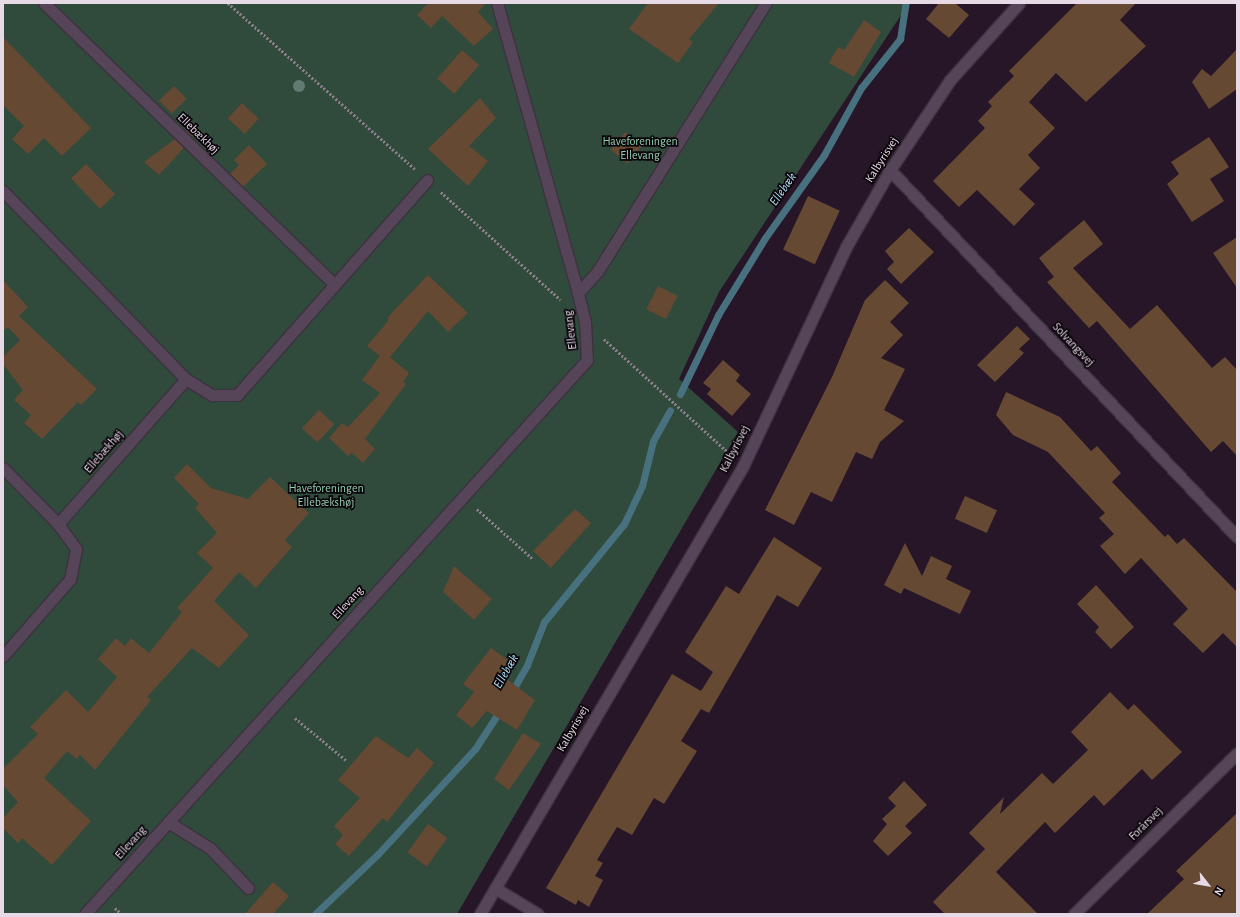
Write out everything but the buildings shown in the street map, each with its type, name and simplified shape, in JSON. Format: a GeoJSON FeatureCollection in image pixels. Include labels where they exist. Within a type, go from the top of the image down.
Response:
{"type":"FeatureCollection","features":[{"type":"Feature","properties":{"kind":"street","name":"Ellebækhøj"},"geometry":{"type":"LineString","coordinates":[[44,3],[334,284]]}},
{"type":"Feature","properties":{"kind":"street","name":"Ellevang"},"geometry":{"type":"LineString","coordinates":[[578,293],[598,272],[766,3]]}},
{"type":"Feature","properties":{"kind":"street","name":"Kalbyrisvej"},"geometry":{"type":"LineString","coordinates":[[480,914],[743,466],[846,247],[890,170],[950,80],[1018,3]]}},
{"type":"Feature","properties":{"kind":"street","name":"Ellevang"},"geometry":{"type":"LineString","coordinates":[[85,914],[587,360],[585,322],[578,293],[497,4]]}},
{"type":"Feature","properties":{"kind":"street","name":"Solvangsvej"},"geometry":{"type":"LineString","coordinates":[[890,170],[1237,537]]}},
{"type":"Feature","properties":{"kind":"street"},"geometry":{"type":"LineString","coordinates":[[3,191],[186,379],[212,395],[237,395],[427,180]]}},
{"type":"Feature","properties":{"kind":"street","name":"Ellebækhøj"},"geometry":{"type":"LineString","coordinates":[[58,524],[186,379]]}},
{"type":"Feature","properties":{"kind":"street"},"geometry":{"type":"LineString","coordinates":[[3,468],[58,524],[76,549],[70,580],[3,656]]}},
{"type":"Feature","properties":{"kind":"street","name":"Forårsvej"},"geometry":{"type":"LineString","coordinates":[[1074,914],[1237,753]]}},
{"type":"Feature","properties":{"kind":"street"},"geometry":{"type":"LineString","coordinates":[[168,822],[210,848],[248,888]]}},
{"type":"Feature","properties":{"kind":"street"},"geometry":{"type":"LineString","coordinates":[[495,888],[538,914]]}},
{"type":"Feature","properties":{"kind":"path"},"geometry":{"type":"LineString","coordinates":[[228,3],[585,322],[743,466]]}},
{"type":"Feature","properties":{"kind":"path"},"geometry":{"type":"LineString","coordinates":[[471,513],[476,508],[533,559]]}},
{"type":"Feature","properties":{"kind":"path"},"geometry":{"type":"LineString","coordinates":[[295,718],[346,760]]}},
{"type":"Feature","properties":{"kind":"green space","name":"Haveforeningen Ellebækshøj"},"geometry":{"type":"Polygon","coordinates":[[[3,3],[909,3],[719,292],[679,379],[738,432],[457,914],[3,914],[3,3]]]}},
{"type":"Feature","properties":{"kind":"waterway","name":"Ellebæk"},"geometry":{"type":"LineString","coordinates":[[680,394],[718,315],[765,238],[824,155],[861,88],[900,39],[906,3]]}},
{"type":"Feature","properties":{"kind":"waterway","name":"Ellebæk"},"geometry":{"type":"LineString","coordinates":[[511,693],[527,665],[544,622],[624,524],[642,486],[653,441],[670,410]]}},
{"type":"Feature","properties":{"kind":"waterway","name":"Ellebæk"},"geometry":{"type":"LineString","coordinates":[[315,914],[378,854],[475,749],[501,709]]}},
{"type":"Feature","properties":{"kind":"park label","name":"Haveforeningen Ellevang"},"geometry":{"type":"Point","coordinates":[640,149]}}]}
